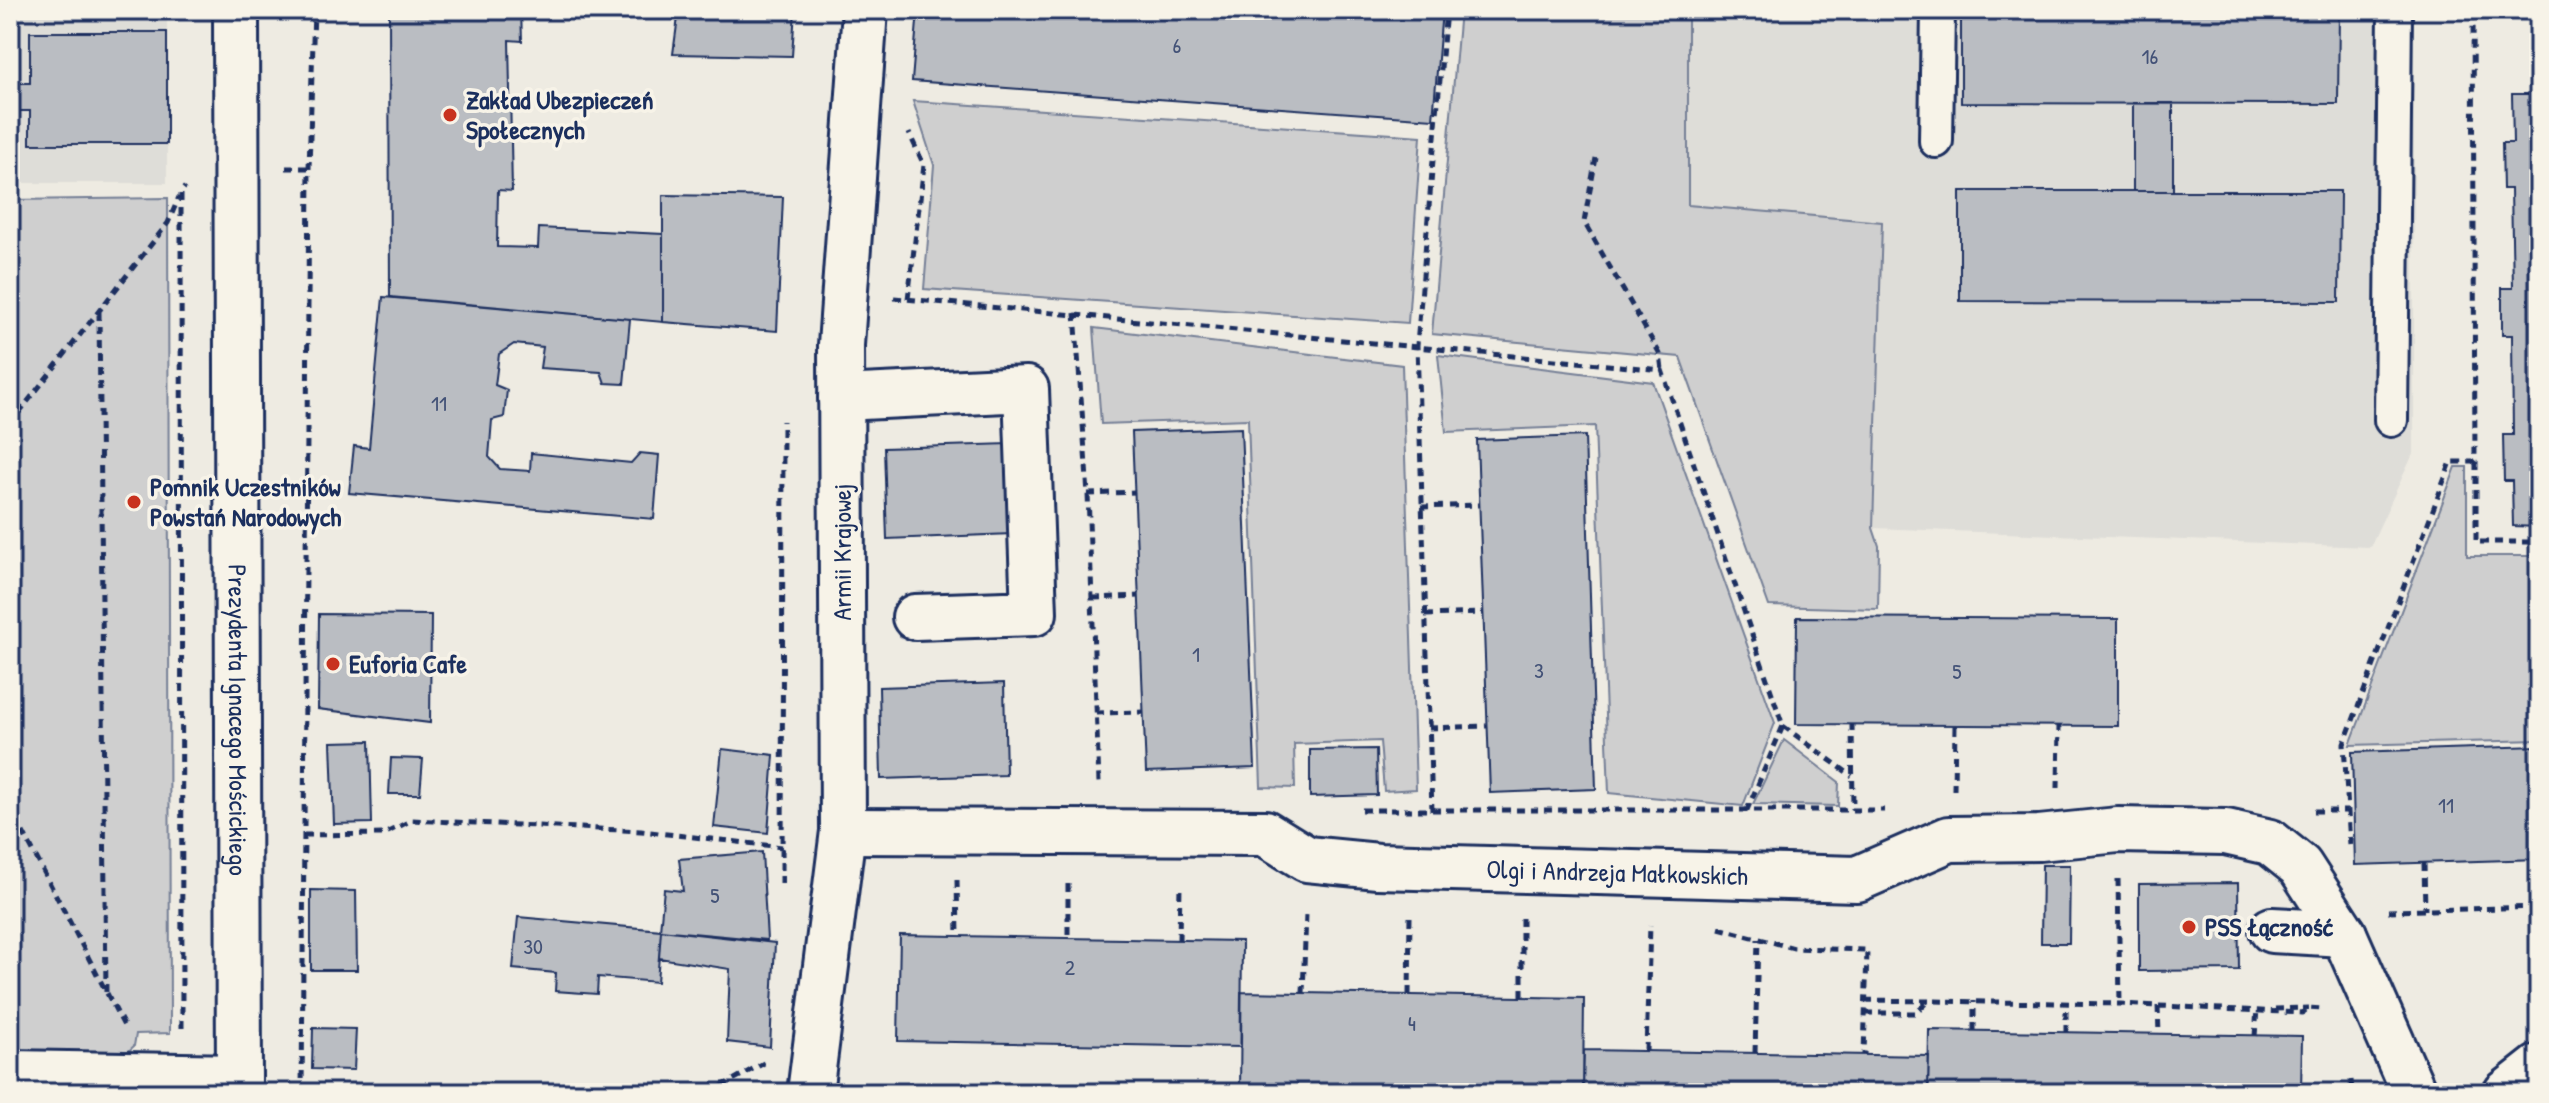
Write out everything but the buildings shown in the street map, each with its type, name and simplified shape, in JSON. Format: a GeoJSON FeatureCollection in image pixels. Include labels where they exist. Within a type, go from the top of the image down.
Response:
{"type":"FeatureCollection","features":[{"type":"Feature","properties":{"kind":"street","name":"Prezydenta Ignacego Mościckiego"},"geometry":{"type":"LineString","coordinates":[[236,10],[239,1085]]}},
{"type":"Feature","properties":{"kind":"street","name":"Armii Krajowej"},"geometry":{"type":"LineString","coordinates":[[810,1093],[843,831],[841,345],[865,10]]}},
{"type":"Feature","properties":{"kind":"street"},"geometry":{"type":"LineString","coordinates":[[841,398],[1026,389],[1034,613],[915,617]]}},
{"type":"Feature","properties":{"kind":"street","name":"Olgi i Andrzeja Małkowskich"},"geometry":{"type":"LineString","coordinates":[[843,831],[1265,833],[1307,859],[1378,866],[1857,879],[1949,839],[2039,838],[2118,830],[2226,832],[2270,842],[2300,866],[2344,934],[2414,1093]]}},
{"type":"Feature","properties":{"kind":"street"},"geometry":{"type":"LineString","coordinates":[[2272,930],[2344,934]]}},
{"type":"Feature","properties":{"kind":"street"},"geometry":{"type":"LineString","coordinates":[[2506,1093],[2539,1067]]}},
{"type":"Feature","properties":{"kind":"street"},"geometry":{"type":"LineString","coordinates":[[10,1073],[239,1085]]}},
{"type":"Feature","properties":{"kind":"lane"},"geometry":{"type":"LineString","coordinates":[[1936,141],[1938,10]]}},
{"type":"Feature","properties":{"kind":"lane"},"geometry":{"type":"LineString","coordinates":[[2391,420],[2395,10]]}},
{"type":"Feature","properties":{"kind":"path"},"geometry":{"type":"LineString","coordinates":[[302,1093],[314,10]]}},
{"type":"Feature","properties":{"kind":"path"},"geometry":{"type":"LineString","coordinates":[[1432,811],[1417,345],[1446,10]]}},
{"type":"Feature","properties":{"kind":"path"},"geometry":{"type":"LineString","coordinates":[[2351,859],[2344,744],[2451,462],[2475,462],[2473,10]]}},
{"type":"Feature","properties":{"kind":"path"},"geometry":{"type":"LineString","coordinates":[[1596,158],[1584,222],[1660,354],[1662,370],[1783,726],[1852,776]]}},
{"type":"Feature","properties":{"kind":"path"},"geometry":{"type":"LineString","coordinates":[[10,424],[168,223],[181,192]]}},
{"type":"Feature","properties":{"kind":"path"},"geometry":{"type":"LineString","coordinates":[[882,297],[1662,370]]}},
{"type":"Feature","properties":{"kind":"path"},"geometry":{"type":"LineString","coordinates":[[99,312],[106,993]]}},
{"type":"Feature","properties":{"kind":"path"},"geometry":{"type":"LineString","coordinates":[[1075,313],[1088,494],[1100,791]]}},
{"type":"Feature","properties":{"kind":"path"},"geometry":{"type":"LineString","coordinates":[[782,894],[783,421]]}},
{"type":"Feature","properties":{"kind":"path"},"geometry":{"type":"LineString","coordinates":[[2475,456],[2476,542],[2539,542]]}},
{"type":"Feature","properties":{"kind":"path"},"geometry":{"type":"LineString","coordinates":[[1088,494],[1135,492]]}},
{"type":"Feature","properties":{"kind":"path"},"geometry":{"type":"LineString","coordinates":[[1421,507],[1480,505]]}},
{"type":"Feature","properties":{"kind":"path"},"geometry":{"type":"LineString","coordinates":[[1093,598],[1139,596]]}},
{"type":"Feature","properties":{"kind":"path"},"geometry":{"type":"LineString","coordinates":[[1425,615],[1483,613]]}},
{"type":"Feature","properties":{"kind":"path"},"geometry":{"type":"LineString","coordinates":[[1096,713],[1144,712]]}},
{"type":"Feature","properties":{"kind":"path"},"geometry":{"type":"LineString","coordinates":[[1852,724],[1853,810]]}},
{"type":"Feature","properties":{"kind":"path"},"geometry":{"type":"LineString","coordinates":[[1954,796],[1955,725]]}},
{"type":"Feature","properties":{"kind":"path"},"geometry":{"type":"LineString","coordinates":[[1429,728],[1488,726]]}},
{"type":"Feature","properties":{"kind":"path"},"geometry":{"type":"LineString","coordinates":[[1747,810],[1783,726]]}},
{"type":"Feature","properties":{"kind":"path"},"geometry":{"type":"LineString","coordinates":[[2057,795],[2059,726]]}},
{"type":"Feature","properties":{"kind":"path"},"geometry":{"type":"LineString","coordinates":[[10,807],[127,1033]]}},
{"type":"Feature","properties":{"kind":"path"},"geometry":{"type":"LineString","coordinates":[[1353,810],[1896,810]]}},
{"type":"Feature","properties":{"kind":"path"},"geometry":{"type":"LineString","coordinates":[[304,835],[384,834],[412,820],[641,831],[782,847]]}},
{"type":"Feature","properties":{"kind":"path"},"geometry":{"type":"LineString","coordinates":[[2118,830],[2120,1004]]}},
{"type":"Feature","properties":{"kind":"path"},"geometry":{"type":"LineString","coordinates":[[2424,863],[2425,910]]}},
{"type":"Feature","properties":{"kind":"path"},"geometry":{"type":"LineString","coordinates":[[957,877],[958,936]]}},
{"type":"Feature","properties":{"kind":"path"},"geometry":{"type":"LineString","coordinates":[[1054,884],[1082,885]]}},
{"type":"Feature","properties":{"kind":"path"},"geometry":{"type":"LineString","coordinates":[[1068,884],[1068,938]]}},
{"type":"Feature","properties":{"kind":"path"},"geometry":{"type":"LineString","coordinates":[[1166,885],[1195,885]]}},
{"type":"Feature","properties":{"kind":"path"},"geometry":{"type":"LineString","coordinates":[[1179,940],[1180,885]]}},
{"type":"Feature","properties":{"kind":"path"},"geometry":{"type":"LineString","coordinates":[[1297,905],[1306,914],[1321,914]]}},
{"type":"Feature","properties":{"kind":"path"},"geometry":{"type":"LineString","coordinates":[[2381,911],[2539,907]]}},
{"type":"Feature","properties":{"kind":"path"},"geometry":{"type":"LineString","coordinates":[[1303,993],[1306,914]]}},
{"type":"Feature","properties":{"kind":"path"},"geometry":{"type":"LineString","coordinates":[[1395,915],[1426,916]]}},
{"type":"Feature","properties":{"kind":"path"},"geometry":{"type":"LineString","coordinates":[[1409,995],[1410,915]]}},
{"type":"Feature","properties":{"kind":"path"},"geometry":{"type":"LineString","coordinates":[[1506,916],[1536,917]]}},
{"type":"Feature","properties":{"kind":"path"},"geometry":{"type":"LineString","coordinates":[[1522,917],[1522,997]]}},
{"type":"Feature","properties":{"kind":"path"},"geometry":{"type":"LineString","coordinates":[[1635,925],[1664,925]]}},
{"type":"Feature","properties":{"kind":"path"},"geometry":{"type":"LineString","coordinates":[[1646,1051],[1650,925]]}},
{"type":"Feature","properties":{"kind":"path"},"geometry":{"type":"LineString","coordinates":[[1706,925],[1794,948],[1867,950],[1864,1055]]}},
{"type":"Feature","properties":{"kind":"path"},"geometry":{"type":"LineString","coordinates":[[1755,1053],[1758,939]]}},
{"type":"Feature","properties":{"kind":"path"},"geometry":{"type":"LineString","coordinates":[[1865,1000],[2309,1008]]}},
{"type":"Feature","properties":{"kind":"path"},"geometry":{"type":"LineString","coordinates":[[1865,1013],[1915,1013],[1928,1001]]}},
{"type":"Feature","properties":{"kind":"path"},"geometry":{"type":"LineString","coordinates":[[1974,1001],[1974,1031]]}},
{"type":"Feature","properties":{"kind":"path"},"geometry":{"type":"LineString","coordinates":[[2066,1003],[2066,1033]]}},
{"type":"Feature","properties":{"kind":"path"},"geometry":{"type":"LineString","coordinates":[[2158,1006],[2159,1034]]}},
{"type":"Feature","properties":{"kind":"path"},"geometry":{"type":"LineString","coordinates":[[2256,1009],[2302,1013]]}},
{"type":"Feature","properties":{"kind":"path"},"geometry":{"type":"LineString","coordinates":[[2255,1036],[2256,1009]]}},
{"type":"Feature","properties":{"kind":"path"},"geometry":{"type":"LineString","coordinates":[[709,1093],[771,1059]]}},
{"type":"Feature","properties":{"kind":"shaded area"},"geometry":{"type":"Polygon","coordinates":[[[10,10],[167,10],[167,183],[10,183],[10,10]]]}},
{"type":"Feature","properties":{"kind":"shaded area"},"geometry":{"type":"Polygon","coordinates":[[[1460,10],[1688,10],[1688,205],[1882,222],[1873,528],[1879,546],[1878,609],[1769,606],[1680,357],[1432,334],[1460,10]]]}},
{"type":"Feature","properties":{"kind":"shaded area"},"geometry":{"type":"Polygon","coordinates":[[[1688,10],[2414,10],[2414,452],[2370,547],[1873,528],[1882,222],[1688,205],[1688,10]]]}},
{"type":"Feature","properties":{"kind":"shaded area"},"geometry":{"type":"Polygon","coordinates":[[[913,101],[1421,136],[1408,323],[924,289],[934,165],[913,101]]]}},
{"type":"Feature","properties":{"kind":"shaded area"},"geometry":{"type":"Polygon","coordinates":[[[168,198],[170,1033],[136,1034],[134,1046],[123,1056],[10,1053],[10,200],[168,198]]]}},
{"type":"Feature","properties":{"kind":"shaded area"},"geometry":{"type":"Polygon","coordinates":[[[1094,328],[1402,365],[1416,789],[1384,791],[1380,741],[1294,744],[1295,788],[1261,787],[1248,419],[1101,424],[1094,328]]]}},
{"type":"Feature","properties":{"kind":"shaded area"},"geometry":{"type":"Polygon","coordinates":[[[1438,355],[1653,382],[1775,723],[1743,806],[1609,793],[1595,426],[1446,432],[1438,355]]]}},
{"type":"Feature","properties":{"kind":"shaded area"},"geometry":{"type":"Polygon","coordinates":[[[2456,467],[2467,467],[2467,556],[2539,556],[2539,740],[2350,745],[2456,467]]]}},
{"type":"Feature","properties":{"kind":"shaded area"},"geometry":{"type":"Polygon","coordinates":[[[1784,740],[1839,782],[1838,806],[1753,804],[1784,740]]]}},
{"type":"Feature","properties":{"kind":"place","name":"Zakład Ubezpieczeń Społecznych"},"geometry":{"type":"Point","coordinates":[450,115]}},
{"type":"Feature","properties":{"kind":"place","name":"Pomnik Uczestników Powstań Narodowych"},"geometry":{"type":"Point","coordinates":[134,502]}},
{"type":"Feature","properties":{"kind":"place","name":"Euforia Cafe"},"geometry":{"type":"Point","coordinates":[333,664]}},
{"type":"Feature","properties":{"kind":"place","name":"PSS Łączność"},"geometry":{"type":"Point","coordinates":[2189,927]}}]}
